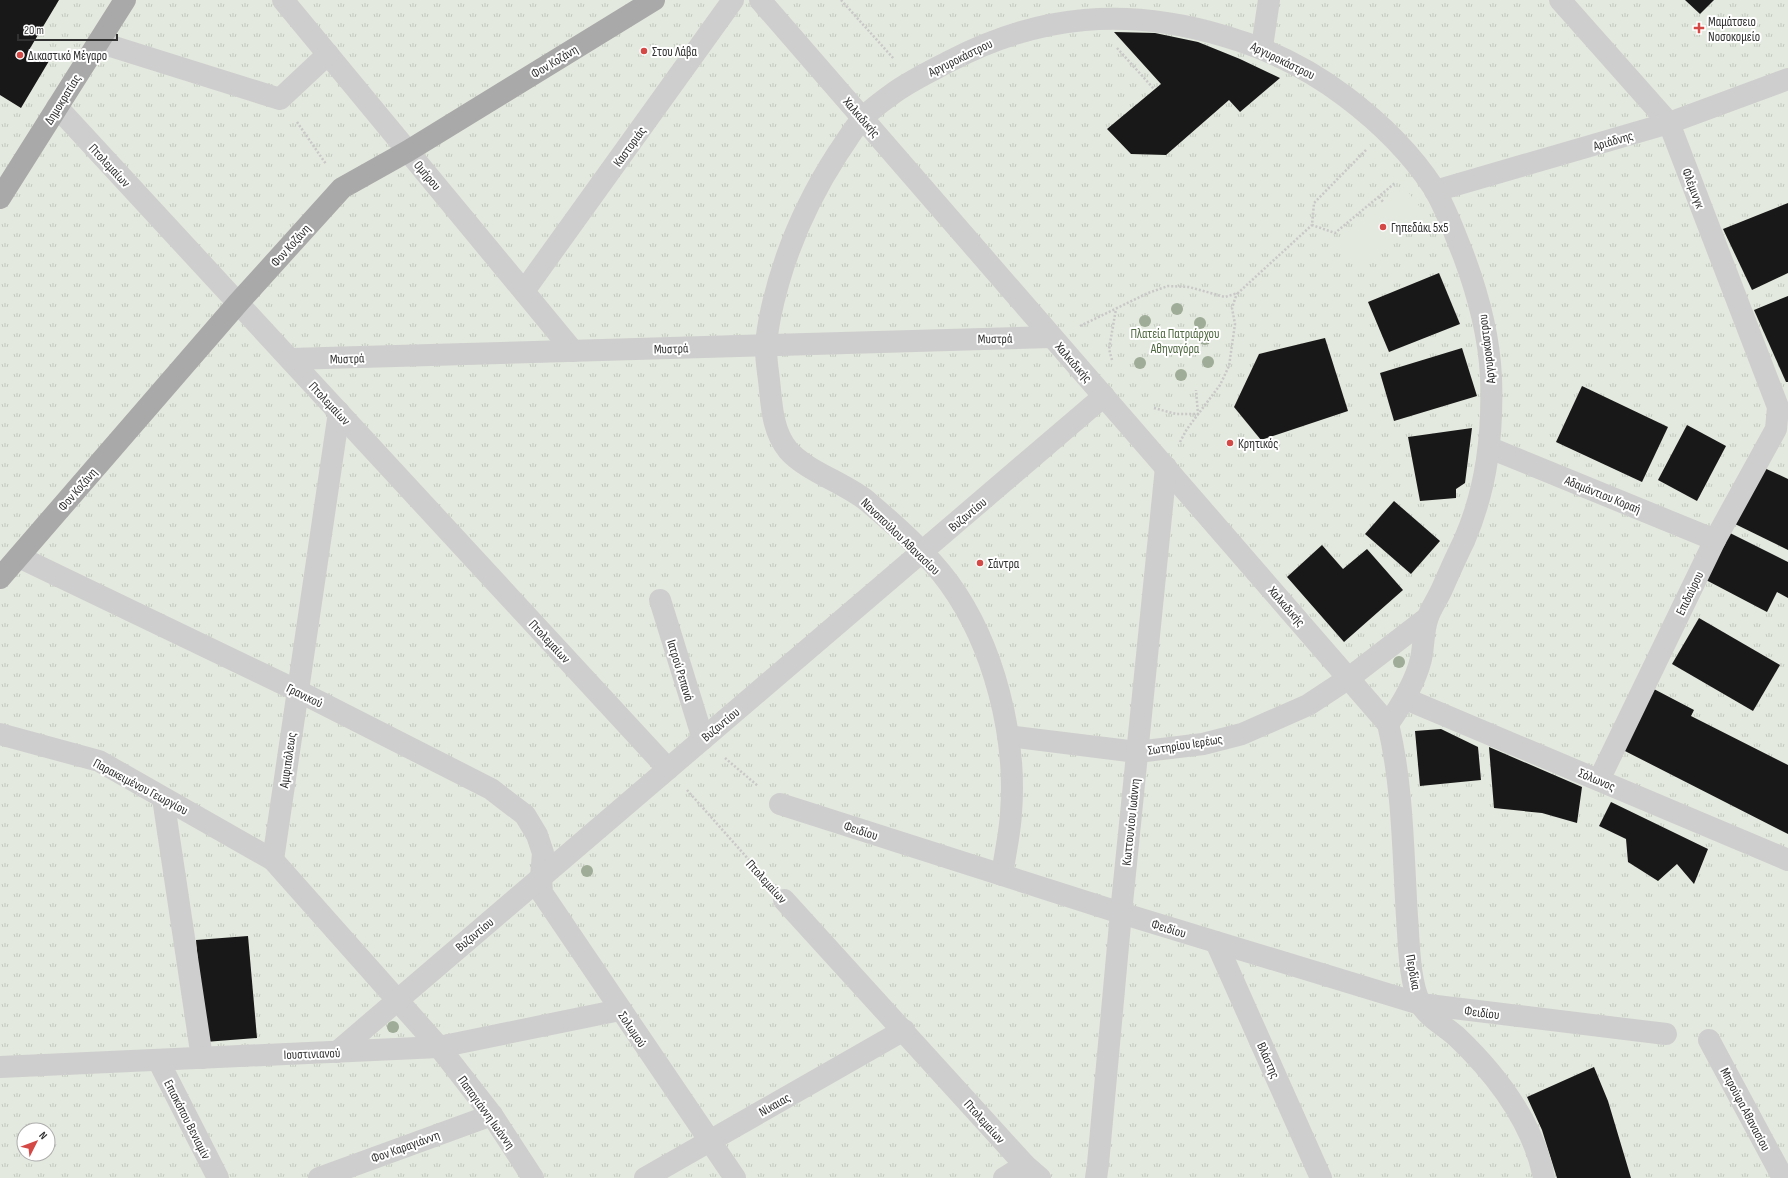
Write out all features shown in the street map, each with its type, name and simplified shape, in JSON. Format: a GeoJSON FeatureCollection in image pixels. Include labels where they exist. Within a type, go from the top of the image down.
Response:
{"type":"FeatureCollection","features":[{"type":"Feature","properties":{"kind":"main road","name":"Δημοκρατίας"},"geometry":{"type":"LineString","coordinates":[[0,198],[125,0]]}},
{"type":"Feature","properties":{"kind":"main road","name":"Φον Κοζάνη"},"geometry":{"type":"LineString","coordinates":[[0,578],[238,303],[342,188],[408,151],[654,0]]}},
{"type":"Feature","properties":{"kind":"street","name":"Ομήρου"},"geometry":{"type":"LineString","coordinates":[[283,0],[573,351]]}},
{"type":"Feature","properties":{"kind":"street","name":"Καστοριάς"},"geometry":{"type":"LineString","coordinates":[[524,291],[733,0]]}},
{"type":"Feature","properties":{"kind":"street","name":"Χαλκιδικής"},"geometry":{"type":"LineString","coordinates":[[760,0],[1388,724]]}},
{"type":"Feature","properties":{"kind":"street"},"geometry":{"type":"LineString","coordinates":[[1262,48],[1269,0]]}},
{"type":"Feature","properties":{"kind":"street","name":"Φλέμινγκ"},"geometry":{"type":"LineString","coordinates":[[1560,0],[1669,124],[1778,407]]}},
{"type":"Feature","properties":{"kind":"street","name":"Αργυροκάστρου"},"geometry":{"type":"LineString","coordinates":[[765,345],[781,270],[790,244],[819,182],[863,118],[913,80],[981,45],[1102,9],[1134,18],[1200,28],[1262,48],[1326,82],[1361,108],[1385,130],[1417,165],[1435,191],[1470,275],[1486,329],[1491,372],[1490,448],[1486,476],[1466,535],[1427,618],[1422,657],[1417,674],[1406,699],[1388,724]]}},
{"type":"Feature","properties":{"kind":"street"},"geometry":{"type":"LineString","coordinates":[[98,42],[280,99],[328,54]]}},
{"type":"Feature","properties":{"kind":"street","name":"Αριάδνης"},"geometry":{"type":"LineString","coordinates":[[1435,191],[1669,124],[1788,80]]}},
{"type":"Feature","properties":{"kind":"street","name":"Πτολεμαίων"},"geometry":{"type":"LineString","coordinates":[[57,107],[668,769]]}},
{"type":"Feature","properties":{"kind":"street","name":"Μυστρά"},"geometry":{"type":"LineString","coordinates":[[290,360],[1052,337]]}},
{"type":"Feature","properties":{"kind":"street","name":"Νανοπούλου Αθανασίου"},"geometry":{"type":"LineString","coordinates":[[765,345],[773,422],[788,450],[809,466],[864,498],[922,552],[948,581],[967,611],[983,644],[1008,736],[1012,771],[1011,815],[1002,875]]}},
{"type":"Feature","properties":{"kind":"street","name":"Βυζαντίου"},"geometry":{"type":"LineString","coordinates":[[337,1052],[397,999],[1104,396]]}},
{"type":"Feature","properties":{"kind":"street","name":"Επιδαύρου"},"geometry":{"type":"LineString","coordinates":[[1599,780],[1715,540],[1776,429],[1778,407]]}},
{"type":"Feature","properties":{"kind":"street","name":"Αμφιπόλεως"},"geometry":{"type":"LineString","coordinates":[[273,860],[339,412]]}},
{"type":"Feature","properties":{"kind":"street","name":"Αδαμάντιου Κοραή"},"geometry":{"type":"LineString","coordinates":[[1490,448],[1715,540]]}},
{"type":"Feature","properties":{"kind":"street","name":"Κωττουνίου Ιωάννη"},"geometry":{"type":"LineString","coordinates":[[1096,1178],[1166,467]]}},
{"type":"Feature","properties":{"kind":"street","name":"Γρανικού"},"geometry":{"type":"LineString","coordinates":[[19,556],[298,691],[491,789],[525,815],[537,835],[543,853],[541,877]]}},
{"type":"Feature","properties":{"kind":"street","name":"Ιατρού Ρεπανά"},"geometry":{"type":"LineString","coordinates":[[660,600],[702,739]]}},
{"type":"Feature","properties":{"kind":"street","name":"Αργυροκάστρου"},"geometry":{"type":"LineString","coordinates":[[1349,678],[1427,618]]}},
{"type":"Feature","properties":{"kind":"street","name":"Σωτηρίου Ιερέως"},"geometry":{"type":"LineString","coordinates":[[1008,736],[1137,752],[1203,744],[1242,734],[1308,705],[1349,678]]}},
{"type":"Feature","properties":{"kind":"street","name":"Σόλωνος"},"geometry":{"type":"LineString","coordinates":[[1406,699],[1788,860]]}},
{"type":"Feature","properties":{"kind":"street","name":"Περδίκα"},"geometry":{"type":"LineString","coordinates":[[1388,724],[1397,769],[1411,968],[1420,1004],[1474,1055],[1507,1095],[1529,1132],[1538,1152],[1544,1178]]}},
{"type":"Feature","properties":{"kind":"street","name":"Παρακειμένου Γεωργίου"},"geometry":{"type":"LineString","coordinates":[[0,734],[99,761],[273,860]]}},
{"type":"Feature","properties":{"kind":"street"},"geometry":{"type":"LineString","coordinates":[[163,798],[202,1058]]}},
{"type":"Feature","properties":{"kind":"street","name":"Φειδίου"},"geometry":{"type":"LineString","coordinates":[[780,804],[1121,913],[1420,1004],[1666,1034]]}},
{"type":"Feature","properties":{"kind":"street"},"geometry":{"type":"LineString","coordinates":[[273,860],[439,1047]]}},
{"type":"Feature","properties":{"kind":"street","name":"Σολωμού"},"geometry":{"type":"LineString","coordinates":[[541,877],[542,893],[735,1178]]}},
{"type":"Feature","properties":{"kind":"street","name":"Πτολεμαίων"},"geometry":{"type":"LineString","coordinates":[[784,900],[1032,1171]]}},
{"type":"Feature","properties":{"kind":"street","name":"Βλάστης"},"geometry":{"type":"LineString","coordinates":[[1216,942],[1321,1178]]}},
{"type":"Feature","properties":{"kind":"street","name":"Ιουστινιανού"},"geometry":{"type":"LineString","coordinates":[[0,1067],[439,1047],[620,1010]]}},
{"type":"Feature","properties":{"kind":"street","name":"Νίκαιας"},"geometry":{"type":"LineString","coordinates":[[645,1178],[904,1030]]}},
{"type":"Feature","properties":{"kind":"street","name":"Μπρούφα Αθανασίου"},"geometry":{"type":"LineString","coordinates":[[1709,1040],[1783,1178]]}},
{"type":"Feature","properties":{"kind":"street","name":"Παπαγιάννη Ιωάννη"},"geometry":{"type":"LineString","coordinates":[[439,1047],[492,1115],[533,1178]]}},
{"type":"Feature","properties":{"kind":"street","name":"Επισκόπου Βενιαμίν"},"geometry":{"type":"LineString","coordinates":[[158,1060],[218,1178]]}},
{"type":"Feature","properties":{"kind":"street","name":"Φον Καραγιάννη"},"geometry":{"type":"LineString","coordinates":[[318,1178],[492,1115]]}},
{"type":"Feature","properties":{"kind":"street"},"geometry":{"type":"LineString","coordinates":[[1004,1178],[1032,1171]]}},
{"type":"Feature","properties":{"kind":"path"},"geometry":{"type":"LineString","coordinates":[[841,0],[913,80]]}},
{"type":"Feature","properties":{"kind":"path"},"geometry":{"type":"LineString","coordinates":[[1102,9],[1104,33],[1154,90]]}},
{"type":"Feature","properties":{"kind":"path"},"geometry":{"type":"LineString","coordinates":[[280,99],[342,188]]}},
{"type":"Feature","properties":{"kind":"path"},"geometry":{"type":"LineString","coordinates":[[1166,467],[1187,428],[1220,385],[1229,366],[1235,324],[1232,308],[1238,293],[1312,225],[1314,203],[1385,130]]}},
{"type":"Feature","properties":{"kind":"path"},"geometry":{"type":"LineString","coordinates":[[1312,225],[1335,233],[1417,165]]}},
{"type":"Feature","properties":{"kind":"path"},"geometry":{"type":"LineString","coordinates":[[1379,198],[1384,203]]}},
{"type":"Feature","properties":{"kind":"path"},"geometry":{"type":"LineString","coordinates":[[1052,337],[1073,330],[1148,293],[1168,286],[1188,287],[1224,297],[1238,293]]}},
{"type":"Feature","properties":{"kind":"path"},"geometry":{"type":"LineString","coordinates":[[1104,396],[1119,384],[1109,349],[1116,309]]}},
{"type":"Feature","properties":{"kind":"path"},"geometry":{"type":"LineString","coordinates":[[1196,390],[1198,414]]}},
{"type":"Feature","properties":{"kind":"path"},"geometry":{"type":"LineString","coordinates":[[1150,406],[1176,414],[1198,414]]}},
{"type":"Feature","properties":{"kind":"path"},"geometry":{"type":"LineString","coordinates":[[702,739],[780,804]]}},
{"type":"Feature","properties":{"kind":"path","name":"Πτολεμαίων"},"geometry":{"type":"LineString","coordinates":[[668,769],[784,900]]}},
{"type":"Feature","properties":{"kind":"green space","name":"Πλατεία Πατριάρχου Αθηναγόρα"},"geometry":{"type":"Polygon","coordinates":[[[0,0],[1788,0],[1788,1178],[0,1178],[0,0]]]}},
{"type":"Feature","properties":{"kind":"green space","name":"Γηπεδάκι 5x5"},"geometry":{"type":"Polygon","coordinates":[[[1404,187],[1427,216],[1362,267],[1340,239],[1404,187]]]}},
{"type":"Feature","properties":{"kind":"building","name":"Δικαστικό Μέγαρο"},"geometry":{"type":"Polygon","coordinates":[[[0,0],[59,0],[29,50],[49,61],[21,108],[0,95],[0,0]]]}},
{"type":"Feature","properties":{"kind":"building"},"geometry":{"type":"Polygon","coordinates":[[[1685,0],[1714,0],[1700,14],[1685,0]]]}},
{"type":"Feature","properties":{"kind":"building"},"geometry":{"type":"Polygon","coordinates":[[[1114,32],[1155,33],[1198,42],[1240,59],[1280,78],[1240,112],[1229,100],[1166,155],[1131,154],[1107,129],[1161,84],[1114,32]]]}},
{"type":"Feature","properties":{"kind":"building"},"geometry":{"type":"Polygon","coordinates":[[[1788,203],[1788,273],[1752,290],[1723,229],[1788,203]]]}},
{"type":"Feature","properties":{"kind":"building"},"geometry":{"type":"Polygon","coordinates":[[[1439,273],[1460,324],[1389,352],[1368,302],[1439,273]]]}},
{"type":"Feature","properties":{"kind":"building"},"geometry":{"type":"Polygon","coordinates":[[[1788,296],[1788,382],[1786,382],[1754,310],[1788,296]]]}},
{"type":"Feature","properties":{"kind":"building"},"geometry":{"type":"Polygon","coordinates":[[[1325,338],[1348,411],[1261,440],[1234,407],[1259,354],[1325,338]]]}},
{"type":"Feature","properties":{"kind":"building"},"geometry":{"type":"Polygon","coordinates":[[[1462,348],[1477,396],[1394,421],[1380,373],[1462,348]]]}},
{"type":"Feature","properties":{"kind":"building"},"geometry":{"type":"Polygon","coordinates":[[[1582,386],[1668,427],[1642,482],[1556,442],[1582,386]]]}},
{"type":"Feature","properties":{"kind":"building"},"geometry":{"type":"Polygon","coordinates":[[[1687,425],[1726,446],[1697,501],[1658,480],[1687,425]]]}},
{"type":"Feature","properties":{"kind":"building"},"geometry":{"type":"Polygon","coordinates":[[[1472,428],[1465,483],[1456,489],[1456,498],[1420,501],[1408,437],[1472,428]]]}},
{"type":"Feature","properties":{"kind":"building"},"geometry":{"type":"Polygon","coordinates":[[[1760,466],[1788,479],[1788,550],[1733,523],[1760,466]]]}},
{"type":"Feature","properties":{"kind":"building"},"geometry":{"type":"Polygon","coordinates":[[[1394,501],[1440,541],[1411,574],[1365,534],[1394,501]]]}},
{"type":"Feature","properties":{"kind":"building"},"geometry":{"type":"Polygon","coordinates":[[[1730,533],[1788,562],[1788,598],[1777,592],[1767,612],[1706,580],[1730,533]]]}},
{"type":"Feature","properties":{"kind":"building"},"geometry":{"type":"Polygon","coordinates":[[[1322,545],[1343,569],[1367,549],[1403,590],[1344,642],[1287,577],[1322,545]]]}},
{"type":"Feature","properties":{"kind":"building"},"geometry":{"type":"Polygon","coordinates":[[[1699,618],[1780,665],[1753,711],[1672,664],[1699,618]]]}},
{"type":"Feature","properties":{"kind":"building"},"geometry":{"type":"Polygon","coordinates":[[[1652,688],[1694,710],[1691,716],[1788,765],[1788,834],[1621,749],[1652,688]]]}},
{"type":"Feature","properties":{"kind":"building"},"geometry":{"type":"Polygon","coordinates":[[[1441,729],[1478,747],[1481,780],[1420,786],[1415,731],[1441,729]]]}},
{"type":"Feature","properties":{"kind":"building"},"geometry":{"type":"Polygon","coordinates":[[[1489,747],[1582,787],[1577,823],[1542,813],[1494,808],[1489,747]]]}},
{"type":"Feature","properties":{"kind":"building"},"geometry":{"type":"Polygon","coordinates":[[[1611,802],[1708,849],[1694,884],[1677,864],[1658,881],[1628,862],[1626,839],[1599,826],[1611,802]]]}},
{"type":"Feature","properties":{"kind":"building"},"geometry":{"type":"Polygon","coordinates":[[[248,936],[257,1038],[205,1042],[196,940],[248,936]]]}},
{"type":"Feature","properties":{"kind":"building"},"geometry":{"type":"Polygon","coordinates":[[[1594,1067],[1608,1101],[1631,1178],[1557,1178],[1542,1130],[1527,1097],[1594,1067]]]}},
{"type":"Feature","properties":{"kind":"place","name":"Μαμάτσειο Νοσοκομείο"},"geometry":{"type":"Point","coordinates":[1699,28]}},
{"type":"Feature","properties":{"kind":"place","name":"Στου Λάβα"},"geometry":{"type":"Point","coordinates":[644,51]}},
{"type":"Feature","properties":{"kind":"place","name":"Δικαστικό Μέγαρο"},"geometry":{"type":"Point","coordinates":[20,55]}},
{"type":"Feature","properties":{"kind":"place","name":"Γηπεδάκι 5x5"},"geometry":{"type":"Point","coordinates":[1383,227]}},
{"type":"Feature","properties":{"kind":"place","name":"Κρητικός"},"geometry":{"type":"Point","coordinates":[1230,443]}},
{"type":"Feature","properties":{"kind":"place","name":"Σάντρα"},"geometry":{"type":"Point","coordinates":[980,563]}}]}
